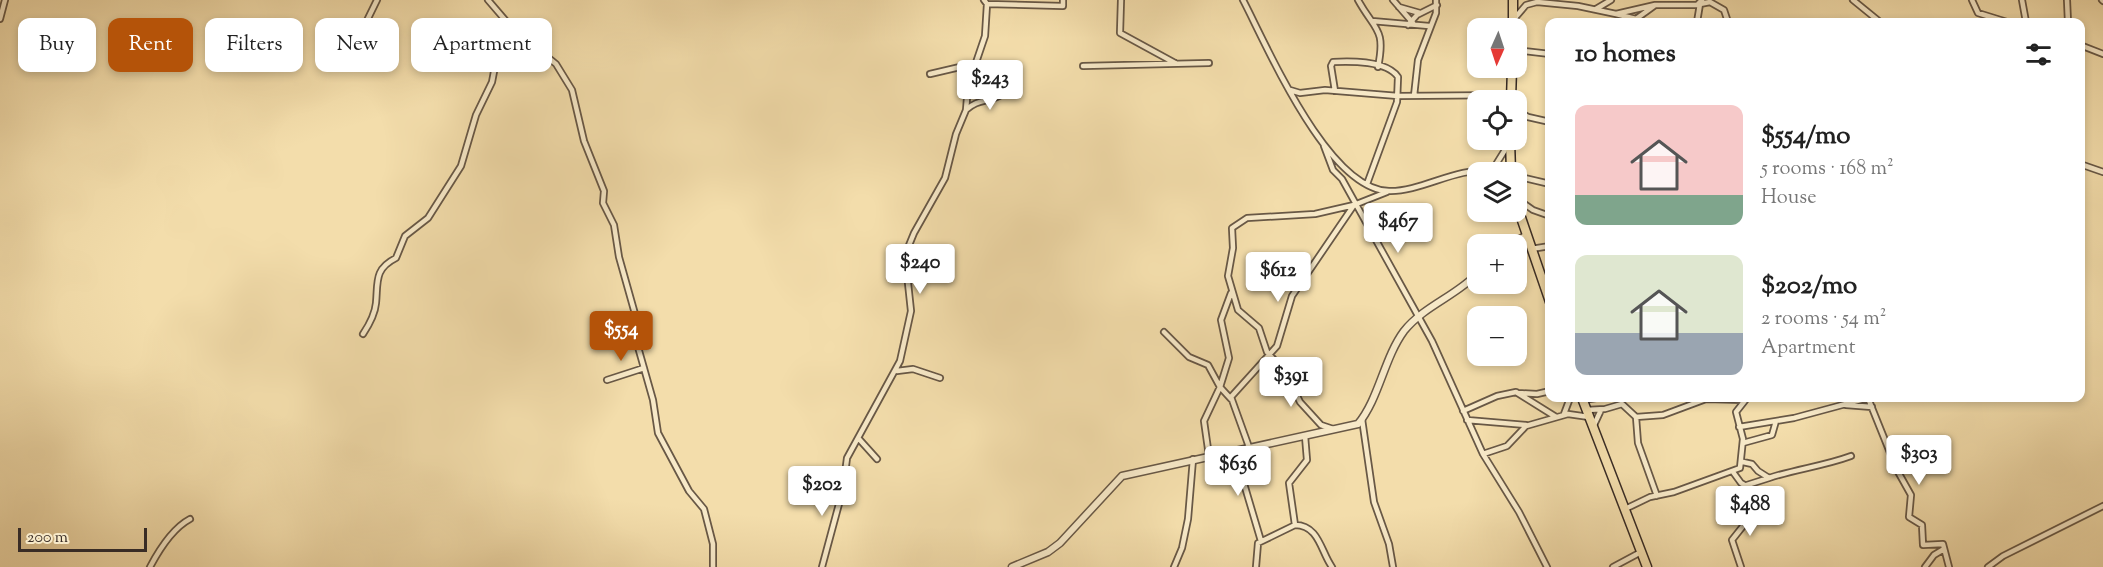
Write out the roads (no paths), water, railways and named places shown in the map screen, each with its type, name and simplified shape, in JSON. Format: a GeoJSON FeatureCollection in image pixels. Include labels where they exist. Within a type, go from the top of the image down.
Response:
{"type":"FeatureCollection","features":[{"type":"Feature","properties":{"kind":"highway"},"geometry":{"type":"LineString","coordinates":[[1514,0],[1514,18]]}},
{"type":"Feature","properties":{"kind":"highway"},"geometry":{"type":"LineString","coordinates":[[1527,239],[1545,288]]}},
{"type":"Feature","properties":{"kind":"highway"},"geometry":{"type":"LineString","coordinates":[[1583,402],[1623,510],[1647,567]]}},
{"type":"Feature","properties":{"kind":"street"},"geometry":{"type":"LineString","coordinates":[[0,19],[6,0]]}},
{"type":"Feature","properties":{"kind":"street"},"geometry":{"type":"LineString","coordinates":[[368,18],[377,0]]}},
{"type":"Feature","properties":{"kind":"street"},"geometry":{"type":"LineString","coordinates":[[488,0],[503,18]]}},
{"type":"Feature","properties":{"kind":"street"},"geometry":{"type":"LineString","coordinates":[[822,567],[843,489],[847,458],[878,400],[897,371],[911,310],[905,255],[914,233],[945,178],[956,134],[966,110],[968,86],[986,36],[984,2],[1063,6],[1063,0]]}},
{"type":"Feature","properties":{"kind":"street"},"geometry":{"type":"LineString","coordinates":[[1121,0],[1119,33],[1178,65]]}},
{"type":"Feature","properties":{"kind":"street"},"geometry":{"type":"LineString","coordinates":[[1244,0],[1290,90],[1324,146],[1344,169],[1367,184],[1389,191]]}},
{"type":"Feature","properties":{"kind":"street"},"geometry":{"type":"LineString","coordinates":[[1358,0],[1372,21],[1382,43],[1378,67]]}},
{"type":"Feature","properties":{"kind":"street"},"geometry":{"type":"LineString","coordinates":[[1393,0],[1409,23]]}},
{"type":"Feature","properties":{"kind":"street"},"geometry":{"type":"LineString","coordinates":[[1596,9],[1611,0]]}},
{"type":"Feature","properties":{"kind":"street"},"geometry":{"type":"LineString","coordinates":[[1855,0],[1875,18]]}},
{"type":"Feature","properties":{"kind":"street"},"geometry":{"type":"LineString","coordinates":[[1972,0],[1982,15],[1993,18]]}},
{"type":"Feature","properties":{"kind":"street"},"geometry":{"type":"LineString","coordinates":[[2022,0],[2025,18]]}},
{"type":"Feature","properties":{"kind":"street"},"geometry":{"type":"LineString","coordinates":[[2067,0],[2068,18]]}},
{"type":"Feature","properties":{"kind":"street"},"geometry":{"type":"LineString","coordinates":[[1409,23],[1437,2]]}},
{"type":"Feature","properties":{"kind":"street"},"geometry":{"type":"LineString","coordinates":[[1414,96],[1418,60],[1437,2]]}},
{"type":"Feature","properties":{"kind":"street"},"geometry":{"type":"LineString","coordinates":[[1515,18],[1526,5],[1537,2],[1596,9],[1632,18]]}},
{"type":"Feature","properties":{"kind":"street"},"geometry":{"type":"LineString","coordinates":[[1617,14],[1662,2],[1701,2],[1717,4],[1726,13],[1727,18]]}},
{"type":"Feature","properties":{"kind":"street"},"geometry":{"type":"LineString","coordinates":[[1699,18],[1701,2]]}},
{"type":"Feature","properties":{"kind":"street"},"geometry":{"type":"LineString","coordinates":[[1637,18],[1655,5]]}},
{"type":"Feature","properties":{"kind":"street"},"geometry":{"type":"LineString","coordinates":[[1400,7],[1420,13]]}},
{"type":"Feature","properties":{"kind":"street"},"geometry":{"type":"LineString","coordinates":[[1372,21],[1429,26]]}},
{"type":"Feature","properties":{"kind":"street"},"geometry":{"type":"LineString","coordinates":[[2085,47],[2103,54]]}},
{"type":"Feature","properties":{"kind":"street"},"geometry":{"type":"LineString","coordinates":[[1527,51],[1545,53]]}},
{"type":"Feature","properties":{"kind":"street"},"geometry":{"type":"LineString","coordinates":[[552,61],[572,90],[584,141],[604,191],[603,203],[614,225],[619,257],[637,321],[637,338],[661,441],[667,446],[689,491],[704,509],[713,544],[713,567]]}},
{"type":"Feature","properties":{"kind":"street"},"geometry":{"type":"LineString","coordinates":[[1335,91],[1331,66],[1333,62],[1350,62],[1378,67],[1396,74],[1398,96],[1367,184]]}},
{"type":"Feature","properties":{"kind":"street"},"geometry":{"type":"LineString","coordinates":[[930,74],[977,63]]}},
{"type":"Feature","properties":{"kind":"street"},"geometry":{"type":"LineString","coordinates":[[1083,66],[1209,63]]}},
{"type":"Feature","properties":{"kind":"street"},"geometry":{"type":"LineString","coordinates":[[363,334],[374,314],[377,275],[385,263],[396,258],[405,236],[428,218],[461,166],[476,115],[492,82],[494,72]]}},
{"type":"Feature","properties":{"kind":"street"},"geometry":{"type":"LineString","coordinates":[[1290,90],[1299,93],[1335,91],[1398,96],[1467,97]]}},
{"type":"Feature","properties":{"kind":"street"},"geometry":{"type":"LineString","coordinates":[[966,110],[981,100],[994,99],[1001,95]]}},
{"type":"Feature","properties":{"kind":"street"},"geometry":{"type":"LineString","coordinates":[[1527,116],[1545,121]]}},
{"type":"Feature","properties":{"kind":"street"},"geometry":{"type":"LineString","coordinates":[[1540,120],[1545,118]]}},
{"type":"Feature","properties":{"kind":"street"},"geometry":{"type":"LineString","coordinates":[[1324,146],[1333,170],[1346,187],[1446,371],[1483,454],[1519,512],[1547,567]]}},
{"type":"Feature","properties":{"kind":"street"},"geometry":{"type":"LineString","coordinates":[[2085,166],[2102,173]]}},
{"type":"Feature","properties":{"kind":"street"},"geometry":{"type":"LineString","coordinates":[[1344,169],[1346,187]]}},
{"type":"Feature","properties":{"kind":"street"},"geometry":{"type":"LineString","coordinates":[[1335,429],[1317,422],[1300,402],[1286,373],[1270,356],[1262,333],[1251,320],[1240,313],[1228,276],[1234,225],[1247,218],[1315,214],[1355,204],[1389,191],[1467,176]]}},
{"type":"Feature","properties":{"kind":"street"},"geometry":{"type":"LineString","coordinates":[[1527,179],[1545,183]]}},
{"type":"Feature","properties":{"kind":"street"},"geometry":{"type":"LineString","coordinates":[[1231,399],[1270,356],[1280,341],[1292,296],[1355,204]]}},
{"type":"Feature","properties":{"kind":"street"},"geometry":{"type":"LineString","coordinates":[[1527,206],[1545,214]]}},
{"type":"Feature","properties":{"kind":"street"},"geometry":{"type":"LineString","coordinates":[[1531,249],[1545,247]]}},
{"type":"Feature","properties":{"kind":"street"},"geometry":{"type":"LineString","coordinates":[[1012,567],[1048,552],[1060,543],[1122,476],[1352,426],[1362,419],[1398,341],[1418,318],[1467,283]]}},
{"type":"Feature","properties":{"kind":"street"},"geometry":{"type":"LineString","coordinates":[[1209,456],[1205,417],[1220,387],[1229,353],[1221,320],[1232,293]]}},
{"type":"Feature","properties":{"kind":"street"},"geometry":{"type":"LineString","coordinates":[[1164,332],[1189,357],[1208,364],[1220,387],[1231,399],[1249,447]]}},
{"type":"Feature","properties":{"kind":"street"},"geometry":{"type":"LineString","coordinates":[[607,380],[644,368]]}},
{"type":"Feature","properties":{"kind":"street"},"geometry":{"type":"LineString","coordinates":[[897,371],[913,369],[940,378]]}},
{"type":"Feature","properties":{"kind":"street"},"geometry":{"type":"LineString","coordinates":[[1463,411],[1497,396],[1545,392]]}},
{"type":"Feature","properties":{"kind":"street"},"geometry":{"type":"LineString","coordinates":[[1518,393],[1556,417]]}},
{"type":"Feature","properties":{"kind":"street"},"geometry":{"type":"LineString","coordinates":[[1537,394],[1538,407]]}},
{"type":"Feature","properties":{"kind":"street"},"geometry":{"type":"LineString","coordinates":[[1564,414],[1568,402]]}},
{"type":"Feature","properties":{"kind":"street"},"geometry":{"type":"LineString","coordinates":[[1636,417],[1662,415],[1698,402]]}},
{"type":"Feature","properties":{"kind":"street"},"geometry":{"type":"LineString","coordinates":[[1623,510],[1740,468],[1743,462],[1743,443],[1736,412],[1743,402]]}},
{"type":"Feature","properties":{"kind":"street"},"geometry":{"type":"LineString","coordinates":[[1739,427],[1776,421],[1853,402]]}},
{"type":"Feature","properties":{"kind":"street"},"geometry":{"type":"LineString","coordinates":[[1870,402],[1896,470],[1911,495],[1909,517],[1922,525],[1923,546],[1942,544],[1949,567]]}},
{"type":"Feature","properties":{"kind":"street"},"geometry":{"type":"LineString","coordinates":[[1467,420],[1526,426],[1564,414],[1588,413],[1625,404],[1636,417],[1638,443],[1657,496]]}},
{"type":"Feature","properties":{"kind":"street"},"geometry":{"type":"LineString","coordinates":[[1842,405],[1872,407]]}},
{"type":"Feature","properties":{"kind":"street"},"geometry":{"type":"LineString","coordinates":[[1593,427],[1601,410]]}},
{"type":"Feature","properties":{"kind":"street"},"geometry":{"type":"LineString","coordinates":[[1362,419],[1374,502],[1389,544],[1394,567]]}},
{"type":"Feature","properties":{"kind":"street"},"geometry":{"type":"LineString","coordinates":[[1743,443],[1772,435],[1776,421]]}},
{"type":"Feature","properties":{"kind":"street"},"geometry":{"type":"LineString","coordinates":[[1483,454],[1507,446],[1526,426]]}},
{"type":"Feature","properties":{"kind":"street"},"geometry":{"type":"LineString","coordinates":[[1295,525],[1289,483],[1307,459],[1305,436]]}},
{"type":"Feature","properties":{"kind":"street"},"geometry":{"type":"LineString","coordinates":[[859,439],[877,459]]}},
{"type":"Feature","properties":{"kind":"street"},"geometry":{"type":"LineString","coordinates":[[1234,450],[1261,541]]}},
{"type":"Feature","properties":{"kind":"street"},"geometry":{"type":"LineString","coordinates":[[1747,485],[1795,469],[1825,465],[1851,456]]}},
{"type":"Feature","properties":{"kind":"street"},"geometry":{"type":"LineString","coordinates":[[1174,567],[1182,548],[1188,519],[1193,459]]}},
{"type":"Feature","properties":{"kind":"street"},"geometry":{"type":"LineString","coordinates":[[1743,462],[1752,464],[1769,478]]}},
{"type":"Feature","properties":{"kind":"street"},"geometry":{"type":"LineString","coordinates":[[1754,483],[1758,471]]}},
{"type":"Feature","properties":{"kind":"street"},"geometry":{"type":"LineString","coordinates":[[1733,472],[1740,483],[1753,490],[1765,519]]}},
{"type":"Feature","properties":{"kind":"street"},"geometry":{"type":"LineString","coordinates":[[1741,567],[1732,540],[1758,506]]}},
{"type":"Feature","properties":{"kind":"street"},"geometry":{"type":"LineString","coordinates":[[1988,567],[2003,556],[2103,506]]}},
{"type":"Feature","properties":{"kind":"street"},"geometry":{"type":"LineString","coordinates":[[150,567],[160,549],[182,524],[190,519]]}},
{"type":"Feature","properties":{"kind":"street"},"geometry":{"type":"LineString","coordinates":[[1256,567],[1257,545],[1295,525],[1303,526],[1321,543],[1332,567]]}},
{"type":"Feature","properties":{"kind":"street"},"geometry":{"type":"LineString","coordinates":[[1925,567],[1934,555],[1944,549]]}},
{"type":"Feature","properties":{"kind":"street"},"geometry":{"type":"LineString","coordinates":[[1613,567],[1641,552]]}}]}
